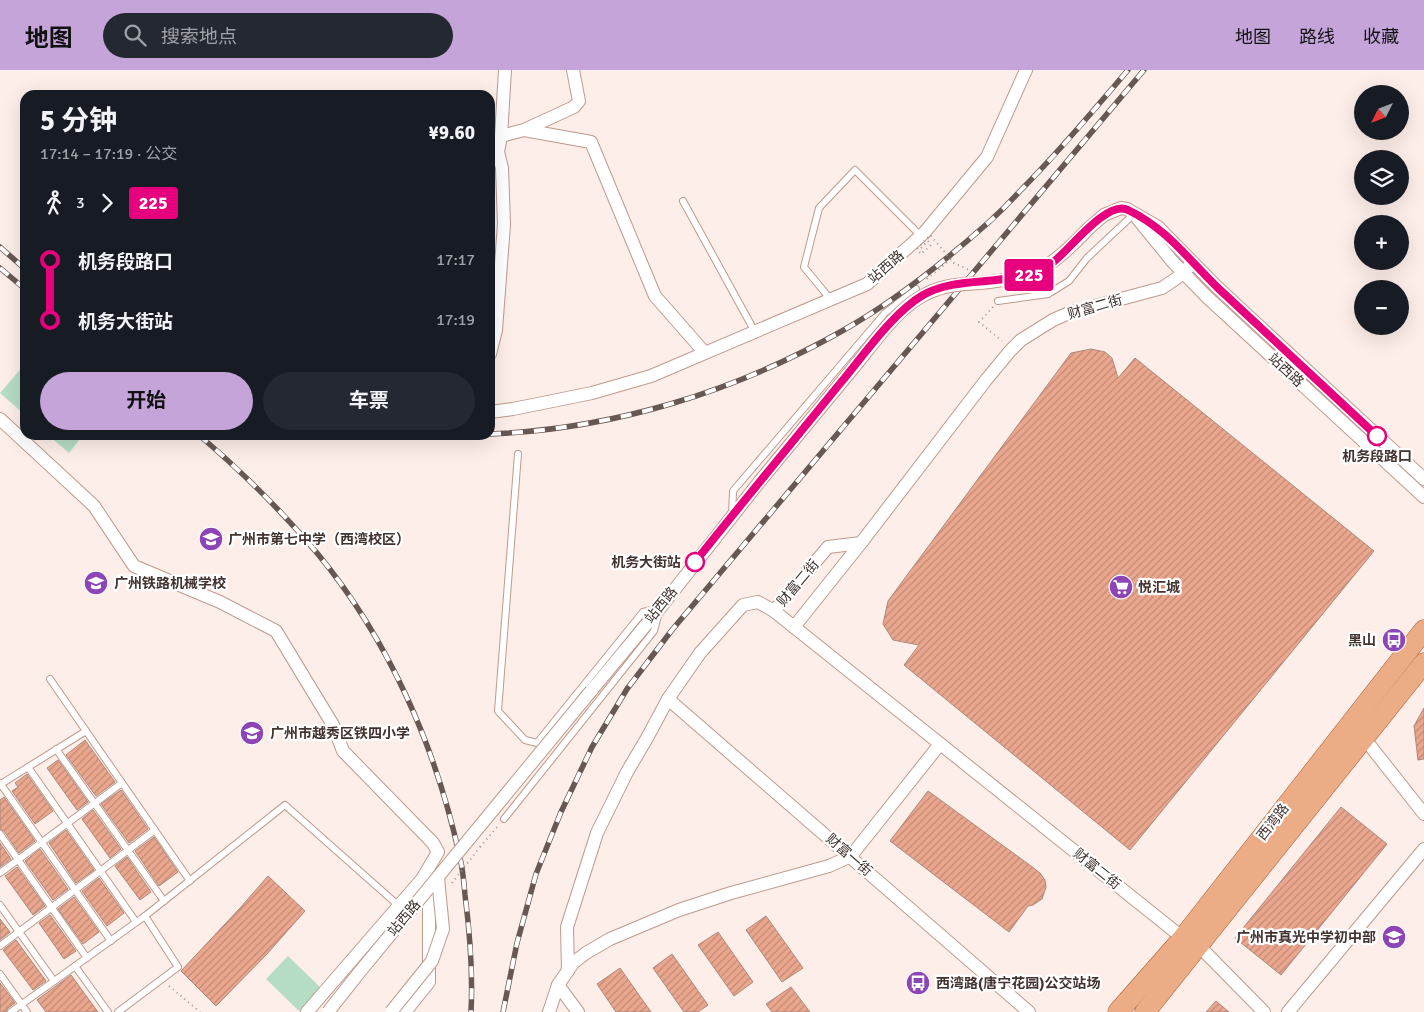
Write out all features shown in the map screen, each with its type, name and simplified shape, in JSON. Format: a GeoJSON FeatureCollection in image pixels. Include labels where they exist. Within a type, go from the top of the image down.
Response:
{"type":"FeatureCollection","features":[{"type":"Feature","properties":{"kind":"main road","name":"西湾路"},"geometry":{"type":"LineString","coordinates":[[1145,1012],[1191,942],[1424,630]]}},
{"type":"Feature","properties":{"kind":"main road","name":"西湾路"},"geometry":{"type":"LineString","coordinates":[[1118,1012],[1191,942],[1364,738],[1424,663]]}},
{"type":"Feature","properties":{"kind":"street"},"geometry":{"type":"LineString","coordinates":[[495,334],[504,224],[502,168],[498,152],[504,70]]}},
{"type":"Feature","properties":{"kind":"street"},"geometry":{"type":"LineString","coordinates":[[500,136],[524,130],[574,107],[579,101],[573,70]]}},
{"type":"Feature","properties":{"kind":"street","name":"站西路"},"geometry":{"type":"LineString","coordinates":[[495,411],[592,393],[651,376],[867,284],[921,242],[987,157],[1026,70]]}},
{"type":"Feature","properties":{"kind":"street"},"geometry":{"type":"LineString","coordinates":[[524,130],[591,142],[655,296],[705,353]]}},
{"type":"Feature","properties":{"kind":"street","name":"站西路"},"geometry":{"type":"LineString","coordinates":[[328,1012],[660,608],[760,481],[881,334],[912,302],[925,294],[957,285],[1006,280],[1039,271],[1054,262],[1104,215],[1115,209],[1127,209],[1158,227],[1193,263],[1424,479]]}},
{"type":"Feature","properties":{"kind":"street","name":"站西路"},"geometry":{"type":"LineString","coordinates":[[1134,214],[1183,273],[1424,497]]}},
{"type":"Feature","properties":{"kind":"street","name":"财富二街"},"geometry":{"type":"LineString","coordinates":[[1193,263],[1183,273],[1162,288],[1069,313],[1035,330],[1012,349],[861,543],[828,547],[774,611],[1191,942],[1264,1012]]}},
{"type":"Feature","properties":{"kind":"street"},"geometry":{"type":"LineString","coordinates":[[0,419],[20,438]]}},
{"type":"Feature","properties":{"kind":"street"},"geometry":{"type":"LineString","coordinates":[[23,440],[94,506],[134,566],[220,602],[276,631],[333,725],[343,750],[433,843],[438,852],[422,879],[307,1012]]}},
{"type":"Feature","properties":{"kind":"street"},"geometry":{"type":"LineString","coordinates":[[794,627],[861,543]]}},
{"type":"Feature","properties":{"kind":"street"},"geometry":{"type":"LineString","coordinates":[[568,971],[567,927],[597,832],[627,772],[648,738],[668,699],[700,653],[743,605],[758,602],[774,611]]}},
{"type":"Feature","properties":{"kind":"street","name":"财富一街"},"geometry":{"type":"LineString","coordinates":[[668,699],[1029,1012]]}},
{"type":"Feature","properties":{"kind":"street"},"geometry":{"type":"LineString","coordinates":[[1364,738],[1424,814]]}},
{"type":"Feature","properties":{"kind":"street"},"geometry":{"type":"LineString","coordinates":[[549,1012],[558,985],[573,963],[610,939],[646,923],[731,893],[829,866],[851,856],[940,744]]}},
{"type":"Feature","properties":{"kind":"street"},"geometry":{"type":"LineString","coordinates":[[1288,1012],[1424,849]]}},
{"type":"Feature","properties":{"kind":"street"},"geometry":{"type":"LineString","coordinates":[[405,1012],[429,982],[429,865]]}},
{"type":"Feature","properties":{"kind":"street"},"geometry":{"type":"LineString","coordinates":[[391,1012],[432,961],[443,930],[438,878]]}},
{"type":"Feature","properties":{"kind":"street"},"geometry":{"type":"LineString","coordinates":[[558,985],[578,1012]]}},
{"type":"Feature","properties":{"kind":"lane"},"geometry":{"type":"LineString","coordinates":[[831,300],[804,268],[820,208],[855,170],[921,242]]}},
{"type":"Feature","properties":{"kind":"lane"},"geometry":{"type":"LineString","coordinates":[[683,201],[755,332]]}},
{"type":"Feature","properties":{"kind":"lane"},"geometry":{"type":"LineString","coordinates":[[998,301],[1048,294],[1069,281],[1087,258],[1134,214]]}},
{"type":"Feature","properties":{"kind":"lane"},"geometry":{"type":"LineString","coordinates":[[1017,266],[1048,294]]}},
{"type":"Feature","properties":{"kind":"lane"},"geometry":{"type":"LineString","coordinates":[[732,516],[734,492],[885,313],[916,289]]}},
{"type":"Feature","properties":{"kind":"lane"},"geometry":{"type":"LineString","coordinates":[[504,819],[654,631],[660,608],[643,612],[537,743],[524,740],[498,711],[518,454]]}},
{"type":"Feature","properties":{"kind":"lane"},"geometry":{"type":"LineString","coordinates":[[50,679],[190,880]]}},
{"type":"Feature","properties":{"kind":"lane"},"geometry":{"type":"LineString","coordinates":[[86,731],[1,785],[111,941]]}},
{"type":"Feature","properties":{"kind":"lane"},"geometry":{"type":"LineString","coordinates":[[56,749],[164,901]]}},
{"type":"Feature","properties":{"kind":"lane"},"geometry":{"type":"LineString","coordinates":[[28,767],[136,922]]}},
{"type":"Feature","properties":{"kind":"lane"},"geometry":{"type":"LineString","coordinates":[[0,873],[122,783]]}},
{"type":"Feature","properties":{"kind":"lane"},"geometry":{"type":"LineString","coordinates":[[11,1012],[145,916],[285,805],[399,906]]}},
{"type":"Feature","properties":{"kind":"lane"},"geometry":{"type":"LineString","coordinates":[[0,946],[155,830]]}},
{"type":"Feature","properties":{"kind":"lane"},"geometry":{"type":"LineString","coordinates":[[0,834],[87,958]]}},
{"type":"Feature","properties":{"kind":"lane"},"geometry":{"type":"LineString","coordinates":[[0,905],[54,981]]}},
{"type":"Feature","properties":{"kind":"lane"},"geometry":{"type":"LineString","coordinates":[[118,1012],[178,967],[145,916]]}},
{"type":"Feature","properties":{"kind":"lane"},"geometry":{"type":"LineString","coordinates":[[75,966],[108,1012]]}},
{"type":"Feature","properties":{"kind":"lane"},"geometry":{"type":"LineString","coordinates":[[0,974],[27,1012]]}},
{"type":"Feature","properties":{"kind":"path"},"geometry":{"type":"LineString","coordinates":[[921,242],[928,241],[931,245],[921,254],[917,249],[930,236],[954,263],[973,272]]}},
{"type":"Feature","properties":{"kind":"path"},"geometry":{"type":"LineString","coordinates":[[916,289],[951,259]]}},
{"type":"Feature","properties":{"kind":"path"},"geometry":{"type":"LineString","coordinates":[[998,301],[979,322],[1012,349]]}},
{"type":"Feature","properties":{"kind":"path"},"geometry":{"type":"LineString","coordinates":[[452,883],[504,819]]}},
{"type":"Feature","properties":{"kind":"path"},"geometry":{"type":"LineString","coordinates":[[162,980],[200,1012]]}},
{"type":"Feature","properties":{"kind":"green space"},"geometry":{"type":"Polygon","coordinates":[[[20,370],[20,411],[0,393],[20,370]]]}},
{"type":"Feature","properties":{"kind":"green space"},"geometry":{"type":"Polygon","coordinates":[[[54,440],[79,440],[69,453],[54,440]]]}},
{"type":"Feature","properties":{"kind":"green space"},"geometry":{"type":"Polygon","coordinates":[[[288,956],[321,988],[299,1011],[266,979],[288,956]]]}},
{"type":"Feature","properties":{"kind":"building","name":"悦汇城"},"geometry":{"type":"Polygon","coordinates":[[[1091,349],[1105,352],[1112,358],[1118,378],[1135,358],[1374,551],[1130,850],[904,665],[919,645],[893,640],[883,624],[888,601],[1071,353],[1091,349]]]}},
{"type":"Feature","properties":{"kind":"building"},"geometry":{"type":"Polygon","coordinates":[[[1424,708],[1424,759],[1418,760],[1414,726],[1424,708]]]}},
{"type":"Feature","properties":{"kind":"building"},"geometry":{"type":"Polygon","coordinates":[[[85,740],[115,782],[96,796],[66,755],[85,740]]]}},
{"type":"Feature","properties":{"kind":"building"},"geometry":{"type":"Polygon","coordinates":[[[58,760],[88,802],[77,810],[47,768],[58,760]]]}},
{"type":"Feature","properties":{"kind":"building"},"geometry":{"type":"Polygon","coordinates":[[[27,774],[53,811],[35,824],[12,791],[18,787],[15,783],[27,774]]]}},
{"type":"Feature","properties":{"kind":"building"},"geometry":{"type":"Polygon","coordinates":[[[121,790],[148,829],[129,843],[101,804],[121,790]]]}},
{"type":"Feature","properties":{"kind":"building"},"geometry":{"type":"Polygon","coordinates":[[[928,791],[1031,866],[1045,880],[1046,887],[1042,899],[1028,906],[1009,932],[890,841],[928,791]]]}},
{"type":"Feature","properties":{"kind":"building"},"geometry":{"type":"Polygon","coordinates":[[[4,797],[35,841],[19,853],[4,831],[0,829],[0,800],[4,797]]]}},
{"type":"Feature","properties":{"kind":"building"},"geometry":{"type":"Polygon","coordinates":[[[1341,807],[1387,844],[1281,975],[1235,938],[1341,807]]]}},
{"type":"Feature","properties":{"kind":"building"},"geometry":{"type":"Polygon","coordinates":[[[93,810],[121,849],[110,858],[82,819],[93,810]]]}},
{"type":"Feature","properties":{"kind":"building"},"geometry":{"type":"Polygon","coordinates":[[[66,830],[94,870],[76,883],[49,843],[66,830]]]}},
{"type":"Feature","properties":{"kind":"building"},"geometry":{"type":"Polygon","coordinates":[[[154,837],[178,872],[159,886],[135,851],[154,837]]]}},
{"type":"Feature","properties":{"kind":"building"},"geometry":{"type":"Polygon","coordinates":[[[0,843],[11,859],[0,867],[0,843]]]}},
{"type":"Feature","properties":{"kind":"building"},"geometry":{"type":"Polygon","coordinates":[[[40,849],[68,889],[53,900],[25,861],[40,849]]]}},
{"type":"Feature","properties":{"kind":"building"},"geometry":{"type":"Polygon","coordinates":[[[127,857],[151,892],[140,900],[115,866],[127,857]]]}},
{"type":"Feature","properties":{"kind":"building"},"geometry":{"type":"Polygon","coordinates":[[[17,867],[45,906],[33,915],[5,876],[17,867]]]}},
{"type":"Feature","properties":{"kind":"building"},"geometry":{"type":"Polygon","coordinates":[[[268,876],[305,911],[267,954],[216,1006],[181,971],[268,876]]]}},
{"type":"Feature","properties":{"kind":"building"},"geometry":{"type":"Polygon","coordinates":[[[99,878],[124,913],[107,926],[82,891],[99,878]]]}},
{"type":"Feature","properties":{"kind":"building"},"geometry":{"type":"Polygon","coordinates":[[[74,897],[99,932],[83,944],[58,909],[74,897]]]}},
{"type":"Feature","properties":{"kind":"building"},"geometry":{"type":"Polygon","coordinates":[[[50,915],[76,951],[64,959],[39,923],[50,915]]]}},
{"type":"Feature","properties":{"kind":"building"},"geometry":{"type":"Polygon","coordinates":[[[766,916],[803,968],[782,982],[746,930],[766,916]]]}},
{"type":"Feature","properties":{"kind":"building"},"geometry":{"type":"Polygon","coordinates":[[[0,919],[10,932],[0,940],[0,919]]]}},
{"type":"Feature","properties":{"kind":"building"},"geometry":{"type":"Polygon","coordinates":[[[718,932],[753,982],[734,996],[698,945],[718,932]]]}},
{"type":"Feature","properties":{"kind":"building"},"geometry":{"type":"Polygon","coordinates":[[[16,940],[46,981],[33,990],[3,950],[16,940]]]}},
{"type":"Feature","properties":{"kind":"building"},"geometry":{"type":"Polygon","coordinates":[[[672,954],[708,1005],[698,1012],[684,1012],[653,968],[672,954]]]}},
{"type":"Feature","properties":{"kind":"building"},"geometry":{"type":"Polygon","coordinates":[[[620,968],[651,1012],[616,1012],[597,984],[620,968]]]}},
{"type":"Feature","properties":{"kind":"building"},"geometry":{"type":"Polygon","coordinates":[[[71,975],[98,1012],[46,1012],[37,1000],[71,975]]]}},
{"type":"Feature","properties":{"kind":"building"},"geometry":{"type":"Polygon","coordinates":[[[0,983],[15,1003],[6,1012],[0,1012],[0,983]]]}},
{"type":"Feature","properties":{"kind":"building"},"geometry":{"type":"Polygon","coordinates":[[[791,987],[810,1012],[772,1012],[766,1004],[791,987]]]}},
{"type":"Feature","properties":{"kind":"building"},"geometry":{"type":"Polygon","coordinates":[[[1216,1001],[1229,1012],[1206,1012],[1216,1001]]]}},
{"type":"Feature","properties":{"kind":"railway"},"geometry":{"type":"LineString","coordinates":[[495,434],[536,431],[582,424],[672,404],[759,372],[801,353],[842,331],[881,307],[919,280],[989,222],[1049,161],[1128,70]]}},
{"type":"Feature","properties":{"kind":"railway"},"geometry":{"type":"LineString","coordinates":[[503,1012],[517,943],[536,874],[561,812],[592,747],[627,689],[672,630],[1144,70]]}},
{"type":"Feature","properties":{"kind":"railway"},"geometry":{"type":"LineString","coordinates":[[0,247],[20,265]]}},
{"type":"Feature","properties":{"kind":"railway"},"geometry":{"type":"LineString","coordinates":[[0,268],[20,285]]}},
{"type":"Feature","properties":{"kind":"railway"},"geometry":{"type":"LineString","coordinates":[[205,440],[260,491],[317,553],[343,587],[366,622],[388,658],[406,696],[438,776],[461,863],[471,954],[471,1012]]}},
{"type":"Feature","properties":{"kind":"bus line","name":"225"},"geometry":{"type":"LineString","coordinates":[[695,562],[750,492],[881,334],[912,302],[925,294],[939,289],[1023,277],[1039,271],[1054,262],[1089,228],[1104,215],[1115,209],[1127,209],[1158,227],[1217,287],[1377,436]]}},
{"type":"Feature","properties":{"kind":"place","name":"机务段路口"},"geometry":{"type":"Point","coordinates":[1377,436]}},
{"type":"Feature","properties":{"kind":"place","name":"广州市第七中学（西湾校区）"},"geometry":{"type":"Point","coordinates":[211,539]}},
{"type":"Feature","properties":{"kind":"place","name":"机务大街站"},"geometry":{"type":"Point","coordinates":[695,562]}},
{"type":"Feature","properties":{"kind":"place","name":"广州铁路机械学校"},"geometry":{"type":"Point","coordinates":[96,583]}},
{"type":"Feature","properties":{"kind":"place","name":"悦汇城"},"geometry":{"type":"Point","coordinates":[1121,587]}},
{"type":"Feature","properties":{"kind":"place","name":"黑山"},"geometry":{"type":"Point","coordinates":[1394,640]}},
{"type":"Feature","properties":{"kind":"place","name":"广州市越秀区铁四小学"},"geometry":{"type":"Point","coordinates":[252,733]}},
{"type":"Feature","properties":{"kind":"place","name":"广州市真光中学初中部"},"geometry":{"type":"Point","coordinates":[1394,937]}},
{"type":"Feature","properties":{"kind":"place","name":"西湾路(唐宁花园)公交站场"},"geometry":{"type":"Point","coordinates":[918,983]}}]}
